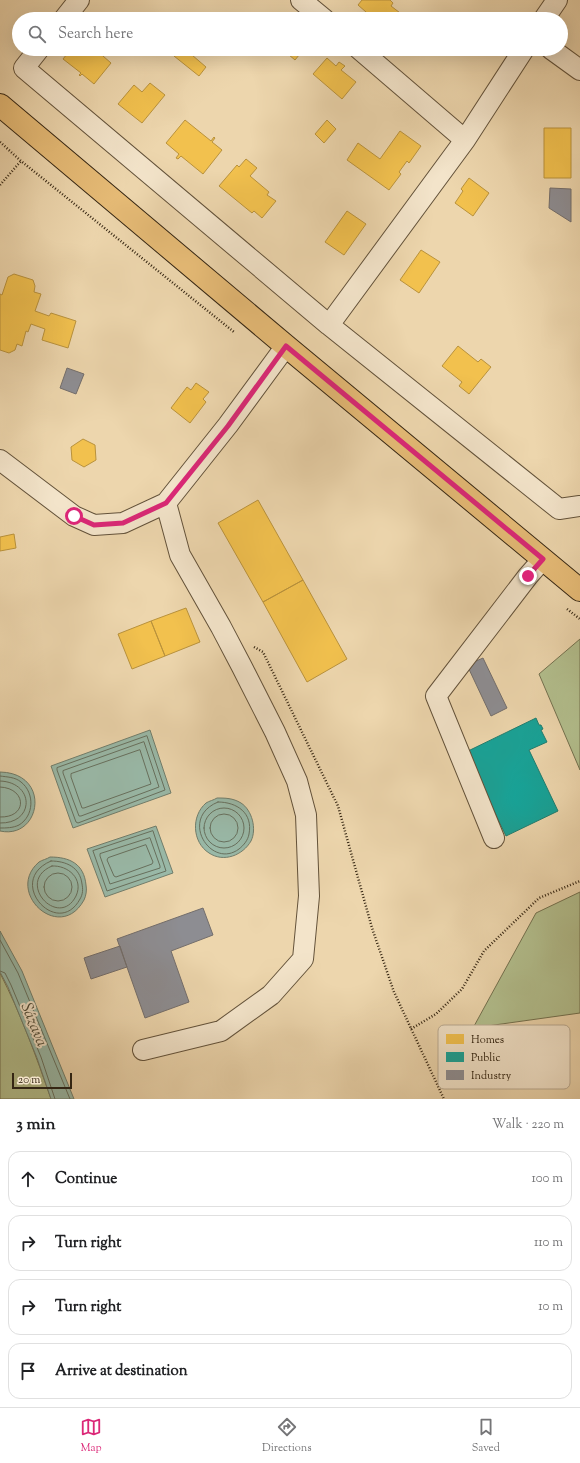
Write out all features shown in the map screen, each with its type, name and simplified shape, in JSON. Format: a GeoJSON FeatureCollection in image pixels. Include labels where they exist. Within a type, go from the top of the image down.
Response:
{"type":"FeatureCollection","features":[{"type":"Feature","properties":{"kind":"main road"},"geometry":{"type":"LineString","coordinates":[[0,105],[286,346],[580,590]]}},
{"type":"Feature","properties":{"kind":"street"},"geometry":{"type":"LineString","coordinates":[[70,12],[80,0]]}},
{"type":"Feature","properties":{"kind":"street"},"geometry":{"type":"LineString","coordinates":[[301,0],[316,12]]}},
{"type":"Feature","properties":{"kind":"street"},"geometry":{"type":"LineString","coordinates":[[549,12],[557,0]]}},
{"type":"Feature","properties":{"kind":"street"},"geometry":{"type":"LineString","coordinates":[[34,56],[24,68],[329,325],[559,509],[580,506]]}},
{"type":"Feature","properties":{"kind":"street"},"geometry":{"type":"LineString","coordinates":[[366,56],[465,140]]}},
{"type":"Feature","properties":{"kind":"street"},"geometry":{"type":"LineString","coordinates":[[329,325],[465,140],[519,56]]}},
{"type":"Feature","properties":{"kind":"street"},"geometry":{"type":"LineString","coordinates":[[561,56],[580,70]]}},
{"type":"Feature","properties":{"kind":"street"},"geometry":{"type":"LineString","coordinates":[[0,460],[74,516],[94,525],[123,523],[166,503],[228,426],[286,346]]}},
{"type":"Feature","properties":{"kind":"street"},"geometry":{"type":"LineString","coordinates":[[143,1050],[221,1030],[271,995],[303,959],[310,896],[306,815],[297,781],[242,667],[180,555],[166,503]]}},
{"type":"Feature","properties":{"kind":"street"},"geometry":{"type":"LineString","coordinates":[[494,838],[436,696],[528,576],[543,559]]}},
{"type":"Feature","properties":{"kind":"path"},"geometry":{"type":"LineString","coordinates":[[0,142],[21,161],[236,334]]}},
{"type":"Feature","properties":{"kind":"path"},"geometry":{"type":"LineString","coordinates":[[0,185],[21,161]]}},
{"type":"Feature","properties":{"kind":"path"},"geometry":{"type":"LineString","coordinates":[[251,645],[263,652],[338,806],[372,928],[394,992],[438,1086]]}},
{"type":"Feature","properties":{"kind":"path"},"geometry":{"type":"LineString","coordinates":[[411,1029],[436,1014],[462,989],[484,951],[539,898],[580,881]]}},
{"type":"Feature","properties":{"kind":"path"},"geometry":{"type":"LineString","coordinates":[[439,1089],[444,1099]]}},
{"type":"Feature","properties":{"kind":"green space"},"geometry":{"type":"Polygon","coordinates":[[[580,639],[580,770],[539,674],[580,639]]]}},
{"type":"Feature","properties":{"kind":"green space"},"geometry":{"type":"Polygon","coordinates":[[[580,892],[580,1013],[494,1025],[475,1025],[536,913],[580,892]]]}},
{"type":"Feature","properties":{"kind":"green space"},"geometry":{"type":"Polygon","coordinates":[[[0,973],[8,988],[34,1051],[51,1099],[0,1099],[0,973]]]}},
{"type":"Feature","properties":{"kind":"water"},"geometry":{"type":"Polygon","coordinates":[[[150,730],[171,793],[73,828],[51,766],[150,730]]]}},
{"type":"Feature","properties":{"kind":"water"},"geometry":{"type":"Polygon","coordinates":[[[0,772],[17,775],[28,783],[34,793],[35,805],[32,817],[25,826],[14,831],[0,831],[0,772]]]}},
{"type":"Feature","properties":{"kind":"water"},"geometry":{"type":"Polygon","coordinates":[[[217,798],[226,798],[238,801],[245,806],[251,815],[254,831],[251,841],[248,846],[233,856],[221,857],[209,853],[203,848],[197,836],[196,822],[201,808],[206,803],[217,798]]]}},
{"type":"Feature","properties":{"kind":"water"},"geometry":{"type":"Polygon","coordinates":[[[156,826],[173,873],[105,897],[87,849],[156,826]]]}},
{"type":"Feature","properties":{"kind":"water"},"geometry":{"type":"Polygon","coordinates":[[[50,857],[64,858],[75,863],[85,878],[86,895],[84,900],[74,912],[62,917],[50,915],[39,909],[32,899],[28,887],[30,874],[39,862],[50,857]]]}},
{"type":"Feature","properties":{"kind":"water","name":"Sázava"},"geometry":{"type":"Polygon","coordinates":[[[0,931],[22,971],[74,1099],[51,1099],[37,1058],[8,987],[0,972],[0,931]]]}},
{"type":"Feature","properties":{"kind":"building: Homes"},"geometry":{"type":"Polygon","coordinates":[[[362,0],[390,0],[393,3],[391,6],[399,12],[366,12],[358,5],[362,0]]]}},
{"type":"Feature","properties":{"kind":"building: Homes"},"geometry":{"type":"Polygon","coordinates":[[[65,56],[103,56],[111,63],[94,84],[82,74],[80,76],[79,75],[81,73],[63,59],[65,56]]]}},
{"type":"Feature","properties":{"kind":"building: Homes"},"geometry":{"type":"Polygon","coordinates":[[[174,56],[193,56],[206,67],[199,76],[174,56]]]}},
{"type":"Feature","properties":{"kind":"building: Homes"},"geometry":{"type":"Polygon","coordinates":[[[290,56],[298,56],[295,60],[290,56]]]}},
{"type":"Feature","properties":{"kind":"building: Homes"},"geometry":{"type":"Polygon","coordinates":[[[327,58],[336,66],[339,62],[345,66],[341,70],[356,82],[342,99],[313,74],[327,58]]]}},
{"type":"Feature","properties":{"kind":"building: Homes"},"geometry":{"type":"Polygon","coordinates":[[[150,83],[165,95],[142,123],[118,104],[134,85],[142,92],[150,83]]]}},
{"type":"Feature","properties":{"kind":"building: Homes"},"geometry":{"type":"Polygon","coordinates":[[[185,120],[211,141],[214,137],[215,138],[212,142],[222,150],[203,174],[181,156],[178,159],[176,158],[179,154],[166,143],[185,120]]]}},
{"type":"Feature","properties":{"kind":"building: Homes"},"geometry":{"type":"Polygon","coordinates":[[[327,120],[336,129],[324,143],[315,134],[327,120]]]}},
{"type":"Feature","properties":{"kind":"building: Homes"},"geometry":{"type":"Polygon","coordinates":[[[544,128],[571,128],[571,178],[544,178],[544,128]]]}},
{"type":"Feature","properties":{"kind":"building: Homes"},"geometry":{"type":"Polygon","coordinates":[[[400,131],[421,146],[409,163],[407,161],[399,172],[401,174],[389,190],[347,160],[358,143],[380,159],[400,131]]]}},
{"type":"Feature","properties":{"kind":"building: Homes"},"geometry":{"type":"Polygon","coordinates":[[[246,159],[257,168],[250,176],[269,192],[267,195],[276,201],[262,218],[254,211],[252,213],[219,186],[237,165],[239,167],[246,159]]]}},
{"type":"Feature","properties":{"kind":"building: Homes"},"geometry":{"type":"Polygon","coordinates":[[[469,178],[489,193],[473,216],[455,203],[463,191],[461,189],[469,178]]]}},
{"type":"Feature","properties":{"kind":"building: Homes"},"geometry":{"type":"Polygon","coordinates":[[[347,211],[366,224],[344,255],[325,242],[347,211]]]}},
{"type":"Feature","properties":{"kind":"building: Homes"},"geometry":{"type":"Polygon","coordinates":[[[421,250],[440,262],[419,293],[400,280],[421,250]]]}},
{"type":"Feature","properties":{"kind":"building: Homes"},"geometry":{"type":"Polygon","coordinates":[[[14,274],[33,280],[35,286],[34,292],[41,294],[35,311],[49,316],[51,313],[76,321],[68,348],[42,340],[45,329],[31,324],[28,332],[26,331],[22,346],[17,344],[15,350],[9,353],[0,350],[0,294],[2,295],[8,277],[14,274]]]}},
{"type":"Feature","properties":{"kind":"building: Homes"},"geometry":{"type":"Polygon","coordinates":[[[458,346],[478,362],[481,359],[491,367],[469,394],[459,386],[462,382],[442,366],[458,346]]]}},
{"type":"Feature","properties":{"kind":"building: Homes"},"geometry":{"type":"Polygon","coordinates":[[[196,383],[209,392],[203,399],[206,402],[190,423],[171,408],[187,387],[191,390],[196,383]]]}},
{"type":"Feature","properties":{"kind":"building: Homes"},"geometry":{"type":"Polygon","coordinates":[[[83,439],[95,445],[96,460],[84,467],[72,460],[71,447],[83,439]]]}},
{"type":"Feature","properties":{"kind":"building: Homes"},"geometry":{"type":"Polygon","coordinates":[[[258,500],[303,580],[263,602],[218,523],[258,500]]]}},
{"type":"Feature","properties":{"kind":"building: Homes"},"geometry":{"type":"Polygon","coordinates":[[[14,534],[16,548],[0,551],[0,537],[14,534]]]}},
{"type":"Feature","properties":{"kind":"building: Homes"},"geometry":{"type":"Polygon","coordinates":[[[303,580],[347,659],[307,682],[263,602],[303,580]]]}},
{"type":"Feature","properties":{"kind":"building: Homes"},"geometry":{"type":"Polygon","coordinates":[[[186,608],[200,642],[165,656],[151,621],[186,608]]]}},
{"type":"Feature","properties":{"kind":"building: Homes"},"geometry":{"type":"Polygon","coordinates":[[[151,621],[165,656],[132,669],[118,634],[151,621]]]}},
{"type":"Feature","properties":{"kind":"building: Public"},"geometry":{"type":"Polygon","coordinates":[[[536,718],[539,725],[541,725],[543,729],[541,730],[547,742],[529,750],[558,811],[506,836],[466,752],[536,718]]]}},
{"type":"Feature","properties":{"kind":"building: Industry"},"geometry":{"type":"Polygon","coordinates":[[[550,188],[571,189],[571,222],[549,208],[550,188]]]}},
{"type":"Feature","properties":{"kind":"building: Industry"},"geometry":{"type":"Polygon","coordinates":[[[67,368],[84,374],[76,394],[60,388],[67,368]]]}},
{"type":"Feature","properties":{"kind":"building: Industry"},"geometry":{"type":"Polygon","coordinates":[[[483,658],[507,708],[491,716],[467,665],[483,658]]]}},
{"type":"Feature","properties":{"kind":"building: Industry"},"geometry":{"type":"Polygon","coordinates":[[[203,908],[213,935],[171,951],[189,1002],[145,1018],[117,939],[203,908]]]}},
{"type":"Feature","properties":{"kind":"building: Industry"},"geometry":{"type":"Polygon","coordinates":[[[120,946],[127,967],[91,979],[84,958],[120,946]]]}},
{"type":"Feature","properties":{"kind":"route"},"geometry":{"type":"LineString","coordinates":[[74,516],[94,525],[123,523],[166,503],[228,426],[286,346],[543,559],[528,576]]}}]}
